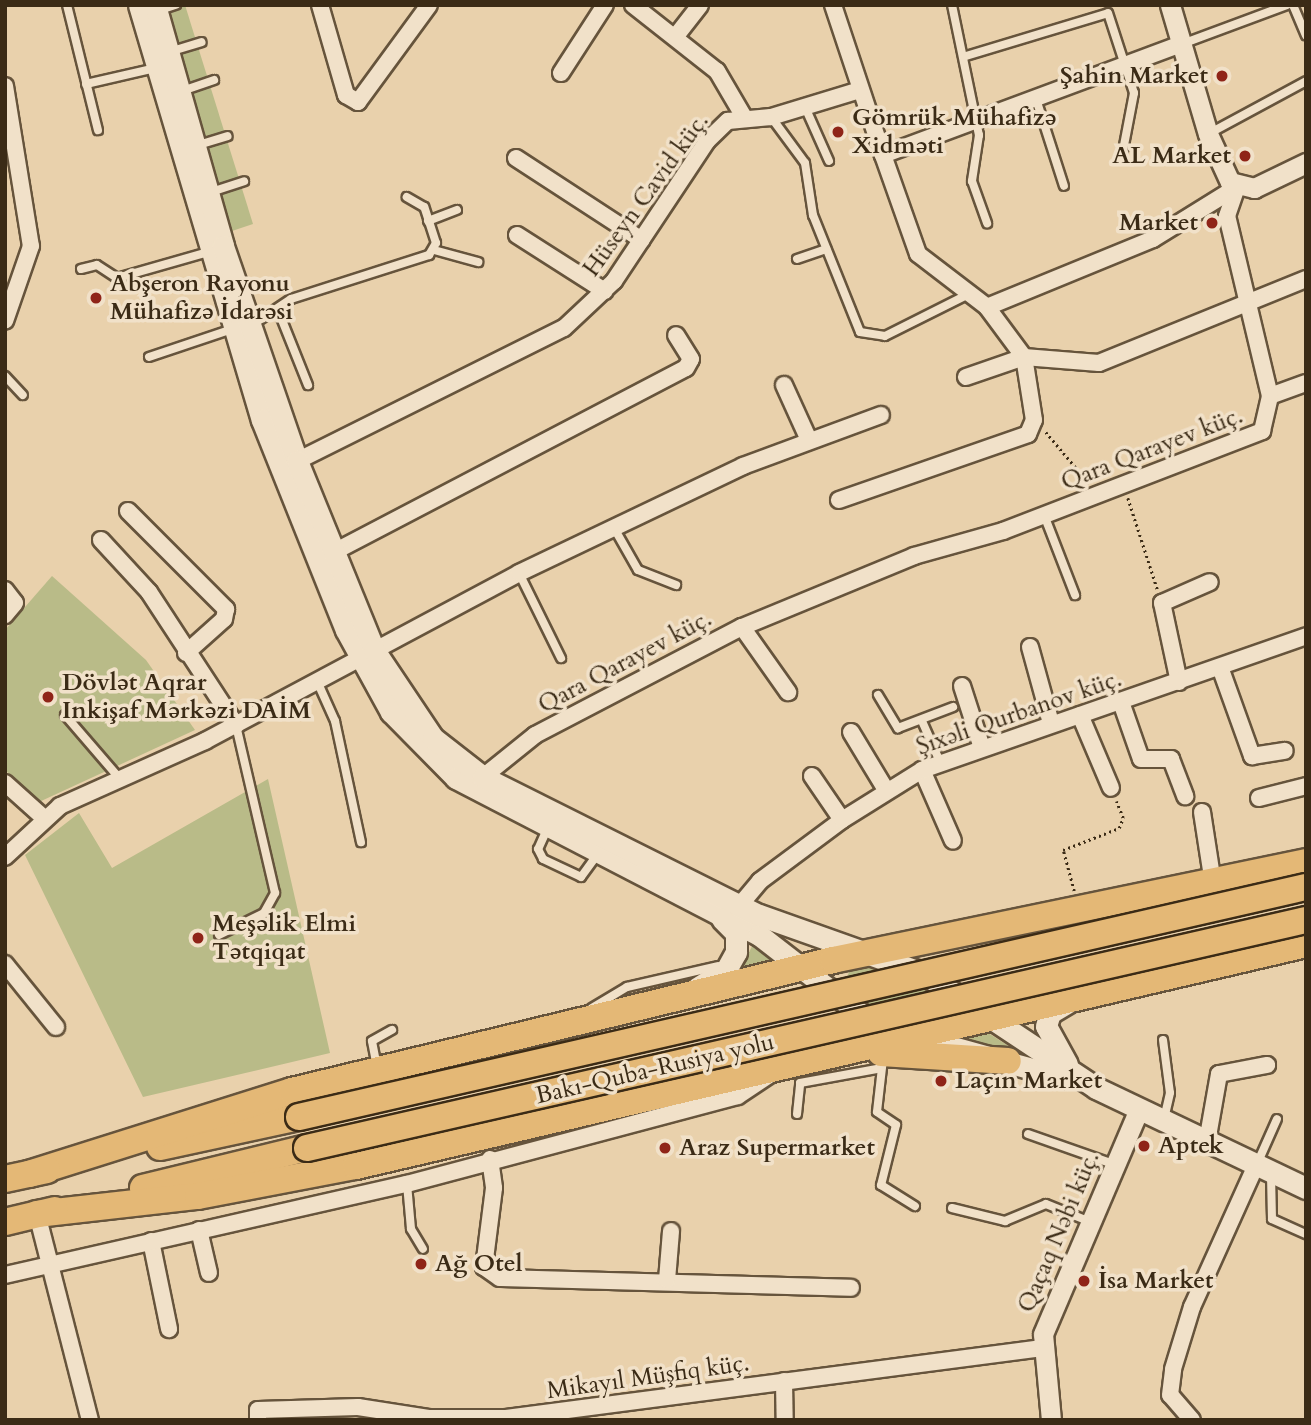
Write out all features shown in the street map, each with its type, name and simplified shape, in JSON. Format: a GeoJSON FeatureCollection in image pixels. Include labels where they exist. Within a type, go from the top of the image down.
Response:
{"type":"FeatureCollection","features":[{"type":"Feature","properties":{"kind":"highway"},"geometry":{"type":"LineString","coordinates":[[17,1177],[235,1106],[378,1070],[869,951],[1079,912],[1306,862]]}},
{"type":"Feature","properties":{"kind":"highway","name":"Bakı-Quba-Rusiya yolu"},"geometry":{"type":"LineString","coordinates":[[17,1177],[299,1117],[1306,887]]}},
{"type":"Feature","properties":{"kind":"highway","name":"Bakı-Quba-Rusiya yolu"},"geometry":{"type":"LineString","coordinates":[[5,1222],[307,1149],[1306,920]]}},
{"type":"Feature","properties":{"kind":"highway"},"geometry":{"type":"LineString","coordinates":[[37,1214],[271,1184],[1306,944]]}},
{"type":"Feature","properties":{"kind":"highway"},"geometry":{"type":"LineString","coordinates":[[831,1055],[882,1061],[1008,1061]]}},
{"type":"Feature","properties":{"kind":"main road"},"geometry":{"type":"LineString","coordinates":[[157,7],[162,60],[208,252],[296,461],[367,654],[433,738],[483,777],[740,905],[923,973],[1096,1088],[1263,1169],[1305,1186]]}},
{"type":"Feature","properties":{"kind":"main road"},"geometry":{"type":"LineString","coordinates":[[162,60],[179,92],[195,146],[241,328],[367,654],[391,712],[438,764],[548,827],[710,909],[803,968],[852,1010],[913,1036],[1096,1088]]}},
{"type":"Feature","properties":{"kind":"main road"},"geometry":{"type":"LineString","coordinates":[[673,1000],[731,963],[736,933],[710,909]]}},
{"type":"Feature","properties":{"kind":"main road"},"geometry":{"type":"LineString","coordinates":[[852,1010],[839,997],[836,974],[845,961],[869,951]]}},
{"type":"Feature","properties":{"kind":"main road"},"geometry":{"type":"LineString","coordinates":[[913,1036],[938,1027],[950,1013],[947,995],[923,973]]}},
{"type":"Feature","properties":{"kind":"main road"},"geometry":{"type":"LineString","coordinates":[[1085,994],[1058,1006],[1046,1026],[1057,1054],[1096,1088]]}},
{"type":"Feature","properties":{"kind":"street"},"geometry":{"type":"LineString","coordinates":[[320,5],[346,95],[358,102],[429,5]]}},
{"type":"Feature","properties":{"kind":"street"},"geometry":{"type":"LineString","coordinates":[[561,73],[605,5]]}},
{"type":"Feature","properties":{"kind":"street"},"geometry":{"type":"LineString","coordinates":[[633,5],[676,36],[730,85],[744,117]]}},
{"type":"Feature","properties":{"kind":"street"},"geometry":{"type":"LineString","coordinates":[[676,36],[700,5]]}},
{"type":"Feature","properties":{"kind":"street"},"geometry":{"type":"LineString","coordinates":[[833,5],[918,254],[987,307],[1024,357],[1034,420],[1015,444],[839,500]]}},
{"type":"Feature","properties":{"kind":"street"},"geometry":{"type":"LineString","coordinates":[[1170,5],[1208,134],[1237,187]]}},
{"type":"Feature","properties":{"kind":"street"},"geometry":{"type":"LineString","coordinates":[[883,155],[1127,69],[1181,44]]}},
{"type":"Feature","properties":{"kind":"street"},"geometry":{"type":"LineString","coordinates":[[5,86],[31,246],[5,321]]}},
{"type":"Feature","properties":{"kind":"street","name":"Hüseyn Cavid küç."},"geometry":{"type":"LineString","coordinates":[[296,461],[544,341],[605,291],[707,141],[728,121],[744,117],[771,117],[860,90]]}},
{"type":"Feature","properties":{"kind":"street"},"geometry":{"type":"LineString","coordinates":[[516,158],[642,240]]}},
{"type":"Feature","properties":{"kind":"street"},"geometry":{"type":"LineString","coordinates":[[987,307],[1153,239],[1237,187],[1254,188],[1306,163]]}},
{"type":"Feature","properties":{"kind":"street","name":"Qara Qarayev küç."},"geometry":{"type":"LineString","coordinates":[[483,777],[535,735],[742,627],[914,556],[1044,515],[1262,431],[1270,396],[1251,305],[1227,216],[1237,187]]}},
{"type":"Feature","properties":{"kind":"street"},"geometry":{"type":"LineString","coordinates":[[517,235],[605,291]]}},
{"type":"Feature","properties":{"kind":"street"},"geometry":{"type":"LineString","coordinates":[[966,377],[1024,357],[1099,363],[1251,305],[1306,279]]}},
{"type":"Feature","properties":{"kind":"street"},"geometry":{"type":"LineString","coordinates":[[332,553],[686,368],[691,359],[676,335]]}},
{"type":"Feature","properties":{"kind":"street"},"geometry":{"type":"LineString","coordinates":[[1270,396],[1306,383]]}},
{"type":"Feature","properties":{"kind":"street"},"geometry":{"type":"LineString","coordinates":[[784,385],[808,440]]}},
{"type":"Feature","properties":{"kind":"street"},"geometry":{"type":"LineString","coordinates":[[5,857],[44,818],[236,725],[519,573],[808,440],[881,415]]}},
{"type":"Feature","properties":{"kind":"street"},"geometry":{"type":"LineString","coordinates":[[128,511],[226,609],[224,619],[186,653]]}},
{"type":"Feature","properties":{"kind":"street"},"geometry":{"type":"LineString","coordinates":[[101,540],[149,592],[186,653],[236,725]]}},
{"type":"Feature","properties":{"kind":"street"},"geometry":{"type":"LineString","coordinates":[[1179,682],[1162,603],[1210,582]]}},
{"type":"Feature","properties":{"kind":"street"},"geometry":{"type":"LineString","coordinates":[[5,590],[15,603],[5,615]]}},
{"type":"Feature","properties":{"kind":"street"},"geometry":{"type":"LineString","coordinates":[[742,627],[788,692]]}},
{"type":"Feature","properties":{"kind":"street","name":"Şıxəli Qurbanov küç."},"geometry":{"type":"LineString","coordinates":[[740,905],[760,881],[842,820],[886,790],[922,770],[981,746],[1121,702],[1306,636]]}},
{"type":"Feature","properties":{"kind":"street"},"geometry":{"type":"LineString","coordinates":[[1030,647],[1051,723]]}},
{"type":"Feature","properties":{"kind":"street"},"geometry":{"type":"LineString","coordinates":[[1220,667],[1252,756],[1264,760],[1285,751]]}},
{"type":"Feature","properties":{"kind":"street"},"geometry":{"type":"LineString","coordinates":[[962,686],[981,746]]}},
{"type":"Feature","properties":{"kind":"street"},"geometry":{"type":"LineString","coordinates":[[1121,702],[1141,759],[1171,759],[1185,796]]}},
{"type":"Feature","properties":{"kind":"street"},"geometry":{"type":"LineString","coordinates":[[1080,715],[1111,788]]}},
{"type":"Feature","properties":{"kind":"street"},"geometry":{"type":"LineString","coordinates":[[851,732],[886,790]]}},
{"type":"Feature","properties":{"kind":"street"},"geometry":{"type":"LineString","coordinates":[[922,770],[953,841]]}},
{"type":"Feature","properties":{"kind":"street"},"geometry":{"type":"LineString","coordinates":[[812,776],[842,820]]}},
{"type":"Feature","properties":{"kind":"street"},"geometry":{"type":"LineString","coordinates":[[5,783],[44,818]]}},
{"type":"Feature","properties":{"kind":"street"},"geometry":{"type":"LineString","coordinates":[[1259,798],[1306,786]]}},
{"type":"Feature","properties":{"kind":"street"},"geometry":{"type":"LineString","coordinates":[[1202,812],[1213,883]]}},
{"type":"Feature","properties":{"kind":"street"},"geometry":{"type":"LineString","coordinates":[[5,964],[55,1027]]}},
{"type":"Feature","properties":{"kind":"street"},"geometry":{"type":"LineString","coordinates":[[5,1275],[407,1184],[490,1159],[738,1096],[784,1064]]}},
{"type":"Feature","properties":{"kind":"street"},"geometry":{"type":"LineString","coordinates":[[1207,1142],[1219,1074],[1267,1065]]}},
{"type":"Feature","properties":{"kind":"street","name":"Qaçaq Nəbi küç."},"geometry":{"type":"LineString","coordinates":[[1054,1419],[1042,1348],[1088,1221],[1139,1109]]}},
{"type":"Feature","properties":{"kind":"street"},"geometry":{"type":"LineString","coordinates":[[490,1159],[494,1188],[484,1267],[490,1275],[851,1288]]}},
{"type":"Feature","properties":{"kind":"street"},"geometry":{"type":"LineString","coordinates":[[1192,1420],[1170,1395],[1173,1368],[1192,1307],[1263,1169]]}},
{"type":"Feature","properties":{"kind":"street"},"geometry":{"type":"LineString","coordinates":[[37,1214],[90,1420]]}},
{"type":"Feature","properties":{"kind":"street"},"geometry":{"type":"LineString","coordinates":[[199,1230],[209,1273]]}},
{"type":"Feature","properties":{"kind":"street"},"geometry":{"type":"LineString","coordinates":[[667,1280],[671,1231]]}},
{"type":"Feature","properties":{"kind":"street"},"geometry":{"type":"LineString","coordinates":[[150,1241],[169,1329]]}},
{"type":"Feature","properties":{"kind":"street","name":"Mikayıl Müşfiq küç."},"geometry":{"type":"LineString","coordinates":[[258,1415],[358,1407],[413,1418],[506,1419],[1042,1348]]}},
{"type":"Feature","properties":{"kind":"street"},"geometry":{"type":"LineString","coordinates":[[784,1381],[785,1420]]}},
{"type":"Feature","properties":{"kind":"lane"},"geometry":{"type":"LineString","coordinates":[[67,5],[98,130]]}},
{"type":"Feature","properties":{"kind":"lane"},"geometry":{"type":"LineString","coordinates":[[952,5],[967,57],[978,123],[972,181],[987,223]]}},
{"type":"Feature","properties":{"kind":"lane"},"geometry":{"type":"LineString","coordinates":[[1181,44],[1287,5]]}},
{"type":"Feature","properties":{"kind":"lane"},"geometry":{"type":"LineString","coordinates":[[1293,5],[1306,35]]}},
{"type":"Feature","properties":{"kind":"lane"},"geometry":{"type":"LineString","coordinates":[[967,57],[1107,9],[1127,69],[1134,100],[1122,156]]}},
{"type":"Feature","properties":{"kind":"lane"},"geometry":{"type":"LineString","coordinates":[[86,84],[162,60],[202,42]]}},
{"type":"Feature","properties":{"kind":"lane"},"geometry":{"type":"LineString","coordinates":[[179,92],[215,80]]}},
{"type":"Feature","properties":{"kind":"lane"},"geometry":{"type":"LineString","coordinates":[[1208,134],[1306,81]]}},
{"type":"Feature","properties":{"kind":"lane"},"geometry":{"type":"LineString","coordinates":[[1037,102],[1064,186]]}},
{"type":"Feature","properties":{"kind":"lane"},"geometry":{"type":"LineString","coordinates":[[805,107],[829,162]]}},
{"type":"Feature","properties":{"kind":"lane"},"geometry":{"type":"LineString","coordinates":[[771,117],[805,163],[826,249],[856,326],[868,337],[885,336],[970,294]]}},
{"type":"Feature","properties":{"kind":"lane"},"geometry":{"type":"LineString","coordinates":[[195,146],[228,136]]}},
{"type":"Feature","properties":{"kind":"lane"},"geometry":{"type":"LineString","coordinates":[[208,193],[244,181]]}},
{"type":"Feature","properties":{"kind":"lane"},"geometry":{"type":"LineString","coordinates":[[407,197],[424,207],[435,250]]}},
{"type":"Feature","properties":{"kind":"lane"},"geometry":{"type":"LineString","coordinates":[[428,221],[457,210]]}},
{"type":"Feature","properties":{"kind":"lane"},"geometry":{"type":"LineString","coordinates":[[797,259],[826,249]]}},
{"type":"Feature","properties":{"kind":"lane"},"geometry":{"type":"LineString","coordinates":[[149,356],[241,328],[278,310],[291,299],[435,250],[478,262]]}},
{"type":"Feature","properties":{"kind":"lane"},"geometry":{"type":"LineString","coordinates":[[80,269],[97,265],[117,278],[208,252]]}},
{"type":"Feature","properties":{"kind":"lane"},"geometry":{"type":"LineString","coordinates":[[278,310],[308,385]]}},
{"type":"Feature","properties":{"kind":"lane"},"geometry":{"type":"LineString","coordinates":[[5,376],[23,395]]}},
{"type":"Feature","properties":{"kind":"lane"},"geometry":{"type":"LineString","coordinates":[[1044,515],[1075,595]]}},
{"type":"Feature","properties":{"kind":"lane"},"geometry":{"type":"LineString","coordinates":[[614,528],[638,570],[676,585]]}},
{"type":"Feature","properties":{"kind":"lane"},"geometry":{"type":"LineString","coordinates":[[519,573],[561,658]]}},
{"type":"Feature","properties":{"kind":"lane"},"geometry":{"type":"LineString","coordinates":[[317,681],[335,721],[361,842]]}},
{"type":"Feature","properties":{"kind":"lane"},"geometry":{"type":"LineString","coordinates":[[878,695],[898,728],[953,707]]}},
{"type":"Feature","properties":{"kind":"lane"},"geometry":{"type":"LineString","coordinates":[[65,715],[120,779]]}},
{"type":"Feature","properties":{"kind":"lane"},"geometry":{"type":"LineString","coordinates":[[922,721],[940,762]]}},
{"type":"Feature","properties":{"kind":"lane"},"geometry":{"type":"LineString","coordinates":[[219,935],[264,913],[275,893],[236,725]]}},
{"type":"Feature","properties":{"kind":"lane"},"geometry":{"type":"LineString","coordinates":[[548,827],[538,853],[572,873],[585,877],[599,853]]}},
{"type":"Feature","properties":{"kind":"lane"},"geometry":{"type":"LineString","coordinates":[[566,1026],[623,988],[731,963]]}},
{"type":"Feature","properties":{"kind":"lane"},"geometry":{"type":"LineString","coordinates":[[378,1070],[372,1041],[392,1030]]}},
{"type":"Feature","properties":{"kind":"lane"},"geometry":{"type":"LineString","coordinates":[[1163,1040],[1170,1093],[1164,1121]]}},
{"type":"Feature","properties":{"kind":"lane"},"geometry":{"type":"LineString","coordinates":[[797,1114],[800,1083],[882,1061],[877,1112],[897,1125],[881,1185],[915,1206]]}},
{"type":"Feature","properties":{"kind":"lane"},"geometry":{"type":"LineString","coordinates":[[1277,1119],[1263,1169],[1272,1219],[1306,1234]]}},
{"type":"Feature","properties":{"kind":"lane"},"geometry":{"type":"LineString","coordinates":[[1028,1134],[1113,1164]]}},
{"type":"Feature","properties":{"kind":"lane"},"geometry":{"type":"LineString","coordinates":[[407,1184],[411,1229],[424,1250]]}},
{"type":"Feature","properties":{"kind":"lane"},"geometry":{"type":"LineString","coordinates":[[952,1208],[1005,1221],[1046,1204],[1088,1221]]}},
{"type":"Feature","properties":{"kind":"path"},"geometry":{"type":"LineString","coordinates":[[1034,420],[1097,494]]}},
{"type":"Feature","properties":{"kind":"path"},"geometry":{"type":"LineString","coordinates":[[1123,485],[1162,603]]}},
{"type":"Feature","properties":{"kind":"path"},"geometry":{"type":"LineString","coordinates":[[1079,912],[1063,850],[1123,823],[1111,788]]}},
{"type":"Feature","properties":{"kind":"green space"},"geometry":{"type":"Polygon","coordinates":[[[166,5],[185,5],[253,224],[229,232],[166,5]]]}},
{"type":"Feature","properties":{"kind":"green space"},"geometry":{"type":"Polygon","coordinates":[[[52,576],[146,660],[195,730],[39,802],[5,770],[5,630],[52,576]]]}},
{"type":"Feature","properties":{"kind":"green space"},"geometry":{"type":"Polygon","coordinates":[[[268,779],[330,1053],[143,1097],[25,855],[79,813],[112,868],[268,779]]]}},
{"type":"Feature","properties":{"kind":"green space"},"geometry":{"type":"Polygon","coordinates":[[[754,942],[777,960],[742,967],[754,942]]]}},
{"type":"Feature","properties":{"kind":"green space"},"geometry":{"type":"Polygon","coordinates":[[[876,965],[921,984],[934,997],[870,1011],[845,981],[851,968],[876,965]]]}},
{"type":"Feature","properties":{"kind":"green space"},"geometry":{"type":"Polygon","coordinates":[[[985,1031],[1018,1052],[957,1038],[985,1031]]]}},
{"type":"Feature","properties":{"kind":"place","name":"Şahin Market"},"geometry":{"type":"Point","coordinates":[1222,76]}},
{"type":"Feature","properties":{"kind":"place","name":"Gömrük Mühafizə Xidməti"},"geometry":{"type":"Point","coordinates":[838,132]}},
{"type":"Feature","properties":{"kind":"place","name":"AL Market"},"geometry":{"type":"Point","coordinates":[1245,156]}},
{"type":"Feature","properties":{"kind":"place","name":"Market"},"geometry":{"type":"Point","coordinates":[1212,223]}},
{"type":"Feature","properties":{"kind":"place","name":"Abşeron Rayonu Mühafizə İdarəsi"},"geometry":{"type":"Point","coordinates":[96,298]}},
{"type":"Feature","properties":{"kind":"place","name":"Dövlət Aqrar Inkişaf Mərkəzi DAİM"},"geometry":{"type":"Point","coordinates":[48,697]}},
{"type":"Feature","properties":{"kind":"place","name":"Meşəlik Elmi Tətqiqat"},"geometry":{"type":"Point","coordinates":[198,938]}},
{"type":"Feature","properties":{"kind":"place","name":"Laçın Market"},"geometry":{"type":"Point","coordinates":[941,1081]}},
{"type":"Feature","properties":{"kind":"place","name":"Aptek"},"geometry":{"type":"Point","coordinates":[1144,1146]}},
{"type":"Feature","properties":{"kind":"place","name":"Araz Supermarket"},"geometry":{"type":"Point","coordinates":[665,1148]}},
{"type":"Feature","properties":{"kind":"place","name":"Ağ Otel"},"geometry":{"type":"Point","coordinates":[421,1264]}},
{"type":"Feature","properties":{"kind":"place","name":"İsa Market"},"geometry":{"type":"Point","coordinates":[1084,1281]}}]}
